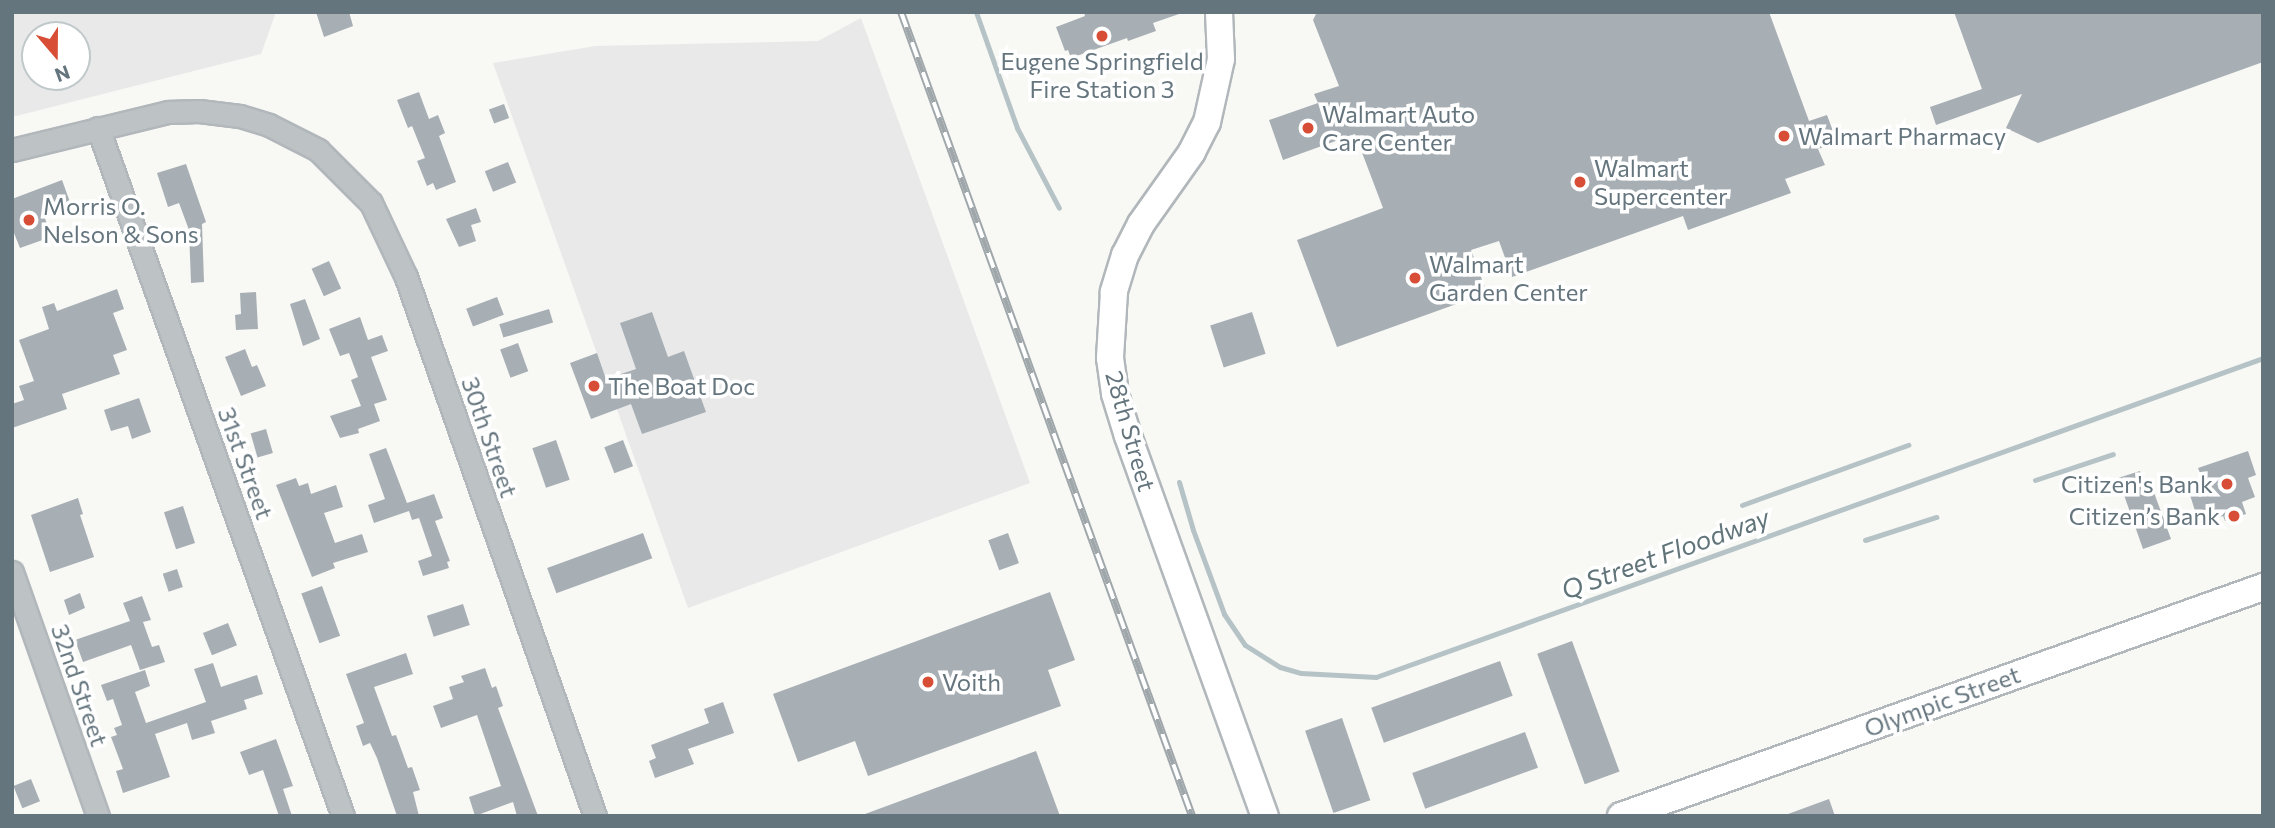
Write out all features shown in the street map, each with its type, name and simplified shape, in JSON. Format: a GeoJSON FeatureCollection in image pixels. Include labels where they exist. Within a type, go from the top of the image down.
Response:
{"type":"FeatureCollection","features":[{"type":"Feature","properties":{"kind":"main road","name":"28th Street"},"geometry":{"type":"LineString","coordinates":[[1219,12],[1221,59],[1207,122],[1192,152],[1141,223],[1125,255],[1114,292],[1110,358],[1115,394],[1128,436],[1265,816]]}},
{"type":"Feature","properties":{"kind":"main road","name":"Olympic Street"},"geometry":{"type":"LineString","coordinates":[[1621,816],[2263,587]]}},
{"type":"Feature","properties":{"kind":"street","name":"30th Street"},"geometry":{"type":"LineString","coordinates":[[12,150],[168,113],[199,111],[240,116],[268,125],[318,150],[348,177],[371,203],[389,236],[411,290],[595,816]]}},
{"type":"Feature","properties":{"kind":"street","name":"31st Street"},"geometry":{"type":"LineString","coordinates":[[98,128],[343,816]]}},
{"type":"Feature","properties":{"kind":"street","name":"32nd Street"},"geometry":{"type":"LineString","coordinates":[[12,572],[98,816]]}},
{"type":"Feature","properties":{"kind":"shaded area"},"geometry":{"type":"Polygon","coordinates":[[[12,12],[276,12],[261,54],[12,117],[12,12]]]}},
{"type":"Feature","properties":{"kind":"shaded area"},"geometry":{"type":"Polygon","coordinates":[[[861,18],[1030,483],[688,608],[493,63],[595,46],[818,41],[861,18]]]}},
{"type":"Feature","properties":{"kind":"building"},"geometry":{"type":"Polygon","coordinates":[[[316,12],[349,12],[353,26],[324,37],[316,12]]]}},
{"type":"Feature","properties":{"kind":"building","name":"Eugene Springfield Fire Station 3"},"geometry":{"type":"Polygon","coordinates":[[[1084,12],[1179,14],[1153,23],[1156,31],[1128,41],[1127,38],[1071,58],[1068,50],[1065,51],[1056,27],[1085,16],[1084,12]]]}},
{"type":"Feature","properties":{"kind":"building","name":"Walmart Supercenter"},"geometry":{"type":"Polygon","coordinates":[[[1317,12],[1769,12],[1809,121],[1827,115],[1837,142],[1818,149],[1825,165],[1785,179],[1791,193],[1688,230],[1683,216],[1512,277],[1499,241],[1471,250],[1487,293],[1337,347],[1297,240],[1383,208],[1355,134],[1283,160],[1269,120],[1318,103],[1314,94],[1339,86],[1313,20],[1317,12]]]}},
{"type":"Feature","properties":{"kind":"building"},"geometry":{"type":"Polygon","coordinates":[[[1954,12],[2263,12],[2263,62],[2038,143],[2006,128],[2022,94],[1936,125],[1930,107],[1982,89],[1954,12]]]}},
{"type":"Feature","properties":{"kind":"building"},"geometry":{"type":"Polygon","coordinates":[[[419,92],[429,119],[438,115],[445,133],[439,136],[456,182],[436,190],[433,183],[427,186],[417,161],[425,158],[412,126],[408,128],[397,100],[419,92]]]}},
{"type":"Feature","properties":{"kind":"building"},"geometry":{"type":"Polygon","coordinates":[[[504,104],[509,118],[494,124],[489,109],[504,104]]]}},
{"type":"Feature","properties":{"kind":"building"},"geometry":{"type":"Polygon","coordinates":[[[508,162],[516,182],[493,192],[485,171],[508,162]]]}},
{"type":"Feature","properties":{"kind":"building"},"geometry":{"type":"Polygon","coordinates":[[[186,164],[206,222],[202,224],[204,282],[191,283],[189,230],[179,203],[168,207],[157,173],[186,164]]]}},
{"type":"Feature","properties":{"kind":"building","name":"Morris O. Nelson & Sons"},"geometry":{"type":"Polygon","coordinates":[[[62,180],[70,202],[43,212],[51,237],[20,248],[12,228],[12,199],[62,180]]]}},
{"type":"Feature","properties":{"kind":"building"},"geometry":{"type":"Polygon","coordinates":[[[476,208],[481,222],[471,225],[476,241],[459,247],[446,219],[476,208]]]}},
{"type":"Feature","properties":{"kind":"building"},"geometry":{"type":"Polygon","coordinates":[[[329,261],[341,288],[324,296],[312,269],[329,261]]]}},
{"type":"Feature","properties":{"kind":"building"},"geometry":{"type":"Polygon","coordinates":[[[117,289],[124,309],[113,313],[127,350],[113,355],[120,374],[62,394],[67,409],[12,428],[12,404],[24,400],[19,386],[34,381],[19,340],[49,329],[42,307],[54,303],[57,311],[117,289]]]}},
{"type":"Feature","properties":{"kind":"building"},"geometry":{"type":"Polygon","coordinates":[[[256,292],[258,329],[236,330],[235,315],[241,314],[240,293],[256,292]]]}},
{"type":"Feature","properties":{"kind":"building"},"geometry":{"type":"Polygon","coordinates":[[[497,297],[504,315],[473,327],[466,309],[497,297]]]}},
{"type":"Feature","properties":{"kind":"building"},"geometry":{"type":"Polygon","coordinates":[[[305,299],[320,339],[303,346],[290,304],[305,299]]]}},
{"type":"Feature","properties":{"kind":"building"},"geometry":{"type":"Polygon","coordinates":[[[549,309],[553,322],[503,338],[499,324],[549,309]]]}},
{"type":"Feature","properties":{"kind":"building"},"geometry":{"type":"Polygon","coordinates":[[[652,312],[668,357],[684,351],[706,412],[642,434],[631,404],[591,419],[570,363],[597,353],[606,379],[636,369],[620,323],[652,312]]]}},
{"type":"Feature","properties":{"kind":"building"},"geometry":{"type":"Polygon","coordinates":[[[1252,312],[1266,354],[1224,367],[1210,326],[1252,312]]]}},
{"type":"Feature","properties":{"kind":"building"},"geometry":{"type":"Polygon","coordinates":[[[360,317],[368,340],[382,335],[388,351],[371,357],[387,400],[374,404],[380,421],[358,429],[359,433],[340,438],[330,416],[361,406],[351,380],[358,377],[349,353],[340,356],[329,329],[360,317]]]}},
{"type":"Feature","properties":{"kind":"building"},"geometry":{"type":"Polygon","coordinates":[[[518,343],[528,371],[510,378],[500,349],[518,343]]]}},
{"type":"Feature","properties":{"kind":"building"},"geometry":{"type":"Polygon","coordinates":[[[245,349],[252,367],[257,365],[266,386],[241,396],[225,357],[245,349]]]}},
{"type":"Feature","properties":{"kind":"building"},"geometry":{"type":"Polygon","coordinates":[[[139,398],[151,432],[132,439],[128,426],[111,431],[104,410],[139,398]]]}},
{"type":"Feature","properties":{"kind":"building"},"geometry":{"type":"Polygon","coordinates":[[[266,429],[273,453],[258,457],[251,433],[266,429]]]}},
{"type":"Feature","properties":{"kind":"building"},"geometry":{"type":"Polygon","coordinates":[[[556,440],[570,480],[546,488],[532,448],[556,440]]]}},
{"type":"Feature","properties":{"kind":"building"},"geometry":{"type":"Polygon","coordinates":[[[623,440],[633,466],[614,473],[604,447],[623,440]]]}},
{"type":"Feature","properties":{"kind":"building"},"geometry":{"type":"Polygon","coordinates":[[[386,448],[407,503],[434,494],[443,518],[435,521],[450,561],[447,562],[449,568],[423,576],[418,561],[432,556],[419,518],[412,520],[409,511],[374,523],[368,505],[385,499],[369,454],[386,448]]]}},
{"type":"Feature","properties":{"kind":"building","name":"Citizen's Bank"},"geometry":{"type":"Polygon","coordinates":[[[2248,451],[2256,475],[2248,478],[2255,497],[2242,502],[2246,514],[2225,521],[2223,516],[2214,519],[2211,508],[2196,514],[2190,495],[2206,489],[2198,468],[2248,451]]]}},
{"type":"Feature","properties":{"kind":"building"},"geometry":{"type":"Polygon","coordinates":[[[2140,471],[2143,481],[2149,479],[2171,539],[2143,549],[2118,478],[2140,471]]]}},
{"type":"Feature","properties":{"kind":"building"},"geometry":{"type":"Polygon","coordinates":[[[296,478],[299,486],[308,483],[311,494],[336,485],[343,507],[324,513],[335,543],[362,534],[368,552],[333,563],[335,568],[312,577],[276,485],[296,478]]]}},
{"type":"Feature","properties":{"kind":"building"},"geometry":{"type":"Polygon","coordinates":[[[78,498],[83,514],[80,515],[94,557],[50,572],[31,515],[78,498]]]}},
{"type":"Feature","properties":{"kind":"building"},"geometry":{"type":"Polygon","coordinates":[[[183,506],[195,543],[176,549],[164,512],[183,506]]]}},
{"type":"Feature","properties":{"kind":"building"},"geometry":{"type":"Polygon","coordinates":[[[643,533],[652,558],[556,593],[547,568],[643,533]]]}},
{"type":"Feature","properties":{"kind":"building"},"geometry":{"type":"Polygon","coordinates":[[[1008,533],[1019,563],[999,570],[988,540],[1008,533]]]}},
{"type":"Feature","properties":{"kind":"building"},"geometry":{"type":"Polygon","coordinates":[[[177,569],[183,587],[169,592],[163,574],[177,569]]]}},
{"type":"Feature","properties":{"kind":"building"},"geometry":{"type":"Polygon","coordinates":[[[322,586],[340,636],[319,643],[301,594],[322,586]]]}},
{"type":"Feature","properties":{"kind":"building","name":"Voith"},"geometry":{"type":"Polygon","coordinates":[[[1050,592],[1075,660],[1048,670],[1061,706],[868,776],[855,741],[798,762],[773,694],[1050,592]]]}},
{"type":"Feature","properties":{"kind":"building"},"geometry":{"type":"Polygon","coordinates":[[[80,593],[85,608],[69,615],[64,600],[80,593]]]}},
{"type":"Feature","properties":{"kind":"building"},"geometry":{"type":"Polygon","coordinates":[[[142,596],[151,620],[143,622],[152,647],[159,645],[165,662],[140,670],[131,645],[83,662],[75,640],[130,621],[123,603],[142,596]]]}},
{"type":"Feature","properties":{"kind":"building"},"geometry":{"type":"Polygon","coordinates":[[[463,604],[470,625],[434,637],[427,616],[463,604]]]}},
{"type":"Feature","properties":{"kind":"building"},"geometry":{"type":"Polygon","coordinates":[[[228,623],[237,645],[212,655],[203,633],[228,623]]]}},
{"type":"Feature","properties":{"kind":"building"},"geometry":{"type":"Polygon","coordinates":[[[1572,641],[1620,772],[1585,784],[1537,654],[1572,641]]]}},
{"type":"Feature","properties":{"kind":"building"},"geometry":{"type":"Polygon","coordinates":[[[406,653],[413,674],[374,687],[392,736],[396,735],[408,768],[412,767],[420,790],[413,792],[419,816],[397,816],[370,743],[363,746],[356,726],[364,723],[346,674],[406,653]]]}},
{"type":"Feature","properties":{"kind":"building"},"geometry":{"type":"Polygon","coordinates":[[[1500,661],[1513,696],[1384,743],[1371,708],[1500,661]]]}},
{"type":"Feature","properties":{"kind":"building"},"geometry":{"type":"Polygon","coordinates":[[[213,663],[221,687],[257,675],[263,694],[244,700],[247,709],[211,721],[215,733],[192,740],[187,723],[155,734],[170,777],[123,793],[116,771],[123,769],[111,737],[117,735],[114,728],[122,725],[113,699],[107,701],[101,685],[145,670],[150,686],[135,692],[146,723],[206,702],[194,669],[213,663]]]}},
{"type":"Feature","properties":{"kind":"building"},"geometry":{"type":"Polygon","coordinates":[[[485,668],[492,688],[496,686],[503,706],[498,708],[538,816],[517,816],[513,802],[475,816],[469,797],[501,786],[477,715],[441,728],[433,706],[453,699],[449,687],[464,682],[461,676],[485,668]]]}},
{"type":"Feature","properties":{"kind":"building"},"geometry":{"type":"Polygon","coordinates":[[[723,702],[734,733],[688,749],[694,764],[655,778],[649,761],[656,758],[651,745],[709,723],[704,709],[723,702]]]}},
{"type":"Feature","properties":{"kind":"building"},"geometry":{"type":"Polygon","coordinates":[[[1342,718],[1370,800],[1333,813],[1305,731],[1342,718]]]}},
{"type":"Feature","properties":{"kind":"building"},"geometry":{"type":"Polygon","coordinates":[[[1525,732],[1538,768],[1425,809],[1412,773],[1525,732]]]}},
{"type":"Feature","properties":{"kind":"building"},"geometry":{"type":"Polygon","coordinates":[[[276,739],[293,786],[283,789],[292,816],[279,816],[263,770],[249,775],[240,752],[276,739]]]}},
{"type":"Feature","properties":{"kind":"building","name":"Voith"},"geometry":{"type":"Polygon","coordinates":[[[1036,751],[1060,816],[865,816],[865,814],[1036,751]]]}},
{"type":"Feature","properties":{"kind":"building"},"geometry":{"type":"Polygon","coordinates":[[[31,779],[40,801],[22,808],[13,786],[31,779]]]}},
{"type":"Feature","properties":{"kind":"building"},"geometry":{"type":"Polygon","coordinates":[[[1829,799],[1835,816],[1788,816],[1788,814],[1829,799]]]}},
{"type":"Feature","properties":{"kind":"waterway","name":"Q Street Floodway"},"geometry":{"type":"LineString","coordinates":[[976,12],[1017,128],[1059,208]]}},
{"type":"Feature","properties":{"kind":"waterway","name":"Q Street Floodway"},"geometry":{"type":"LineString","coordinates":[[1179,482],[1193,530],[1224,614],[1245,645],[1280,667],[1301,673],[1376,677],[2263,358]]}},
{"type":"Feature","properties":{"kind":"waterway"},"geometry":{"type":"LineString","coordinates":[[1742,505],[1908,445]]}},
{"type":"Feature","properties":{"kind":"waterway"},"geometry":{"type":"LineString","coordinates":[[2035,480],[2113,454]]}},
{"type":"Feature","properties":{"kind":"waterway"},"geometry":{"type":"LineString","coordinates":[[1865,540],[1936,517]]}},
{"type":"Feature","properties":{"kind":"railway"},"geometry":{"type":"LineString","coordinates":[[901,12],[1192,816]]}},
{"type":"Feature","properties":{"kind":"place","name":"Eugene Springfield Fire Station 3"},"geometry":{"type":"Point","coordinates":[1102,36]}},
{"type":"Feature","properties":{"kind":"place","name":"Walmart Auto Care Center"},"geometry":{"type":"Point","coordinates":[1308,128]}},
{"type":"Feature","properties":{"kind":"place","name":"Walmart Pharmacy"},"geometry":{"type":"Point","coordinates":[1784,136]}},
{"type":"Feature","properties":{"kind":"place","name":"Walmart Supercenter"},"geometry":{"type":"Point","coordinates":[1580,182]}},
{"type":"Feature","properties":{"kind":"place","name":"Morris O. Nelson & Sons"},"geometry":{"type":"Point","coordinates":[29,220]}},
{"type":"Feature","properties":{"kind":"place","name":"Walmart Garden Center"},"geometry":{"type":"Point","coordinates":[1415,278]}},
{"type":"Feature","properties":{"kind":"place","name":"The Boat Doc"},"geometry":{"type":"Point","coordinates":[594,386]}},
{"type":"Feature","properties":{"kind":"place","name":"Citizen's Bank"},"geometry":{"type":"Point","coordinates":[2227,484]}},
{"type":"Feature","properties":{"kind":"place","name":"Citizen’s Bank"},"geometry":{"type":"Point","coordinates":[2234,516]}},
{"type":"Feature","properties":{"kind":"place","name":"Voith"},"geometry":{"type":"Point","coordinates":[928,682]}}]}
